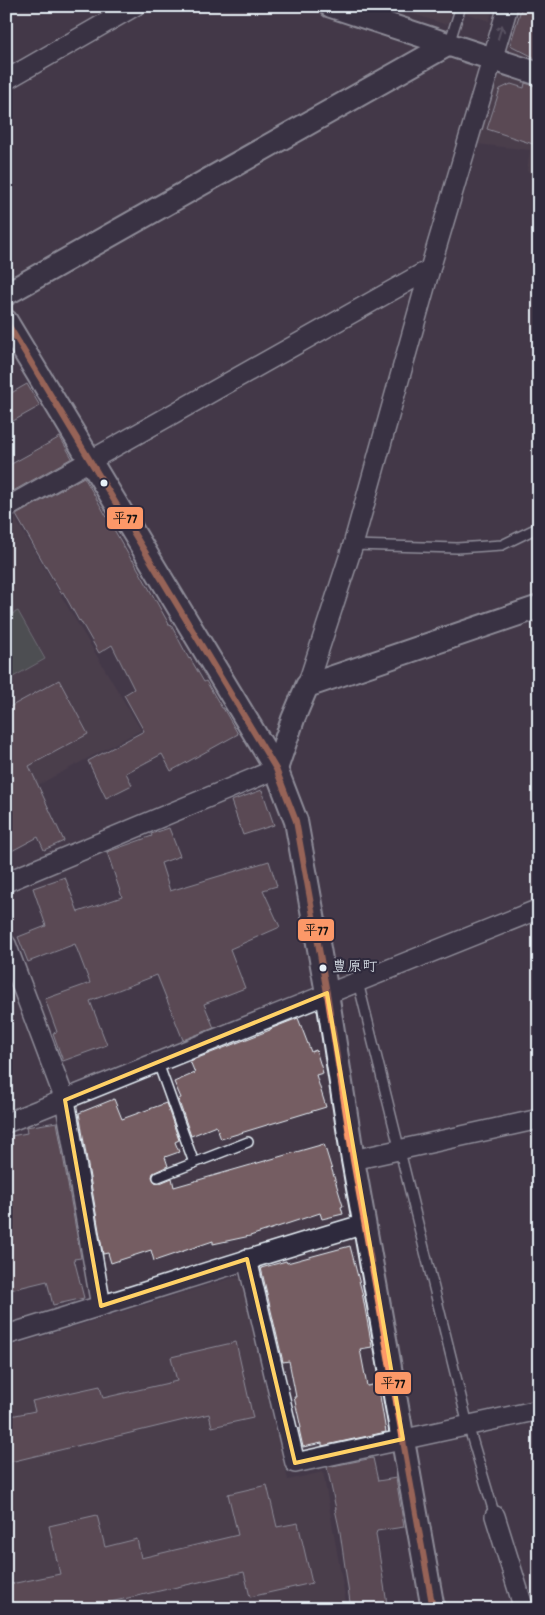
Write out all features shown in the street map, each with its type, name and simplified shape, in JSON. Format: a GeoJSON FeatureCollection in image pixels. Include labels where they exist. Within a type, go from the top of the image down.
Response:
{"type":"FeatureCollection","features":[{"type":"Feature","properties":{"kind":"street"},"geometry":{"type":"LineString","coordinates":[[6,80],[135,6]]}},
{"type":"Feature","properties":{"kind":"street"},"geometry":{"type":"LineString","coordinates":[[331,6],[539,74]]}},
{"type":"Feature","properties":{"kind":"street"},"geometry":{"type":"LineString","coordinates":[[6,882],[276,769],[293,719],[307,686],[353,545],[430,269],[508,6]]}},
{"type":"Feature","properties":{"kind":"street"},"geometry":{"type":"LineString","coordinates":[[6,294],[449,44]]}},
{"type":"Feature","properties":{"kind":"street"},"geometry":{"type":"LineString","coordinates":[[6,508],[430,269]]}},
{"type":"Feature","properties":{"kind":"street"},"geometry":{"type":"LineString","coordinates":[[6,321],[276,769],[296,821],[327,993],[353,1160],[433,1609]]}},
{"type":"Feature","properties":{"kind":"street"},"geometry":{"type":"LineString","coordinates":[[307,686],[539,607]]}},
{"type":"Feature","properties":{"kind":"street"},"geometry":{"type":"LineString","coordinates":[[6,1123],[539,909]]}},
{"type":"Feature","properties":{"kind":"street"},"geometry":{"type":"LineString","coordinates":[[6,944],[65,1100],[101,1306]]}},
{"type":"Feature","properties":{"kind":"street"},"geometry":{"type":"LineString","coordinates":[[353,1160],[539,1119]]}},
{"type":"Feature","properties":{"kind":"street"},"geometry":{"type":"LineString","coordinates":[[6,1335],[365,1224]]}},
{"type":"Feature","properties":{"kind":"street"},"geometry":{"type":"LineString","coordinates":[[247,1259],[295,1463],[539,1410]]}},
{"type":"Feature","properties":{"kind":"street"},"geometry":{"type":"LineString","coordinates":[[495,1516],[524,1609]]}},
{"type":"Feature","properties":{"kind":"lane"},"geometry":{"type":"LineString","coordinates":[[449,44],[461,6]]}},
{"type":"Feature","properties":{"kind":"lane"},"geometry":{"type":"LineString","coordinates":[[353,545],[457,548],[502,545],[539,527]]}},
{"type":"Feature","properties":{"kind":"lane"},"geometry":{"type":"LineString","coordinates":[[358,982],[468,1425],[495,1516]]}},
{"type":"Feature","properties":{"kind":"lane"},"geometry":{"type":"LineString","coordinates":[[158,1063],[194,1164]]}},
{"type":"Feature","properties":{"kind":"lane"},"geometry":{"type":"LineString","coordinates":[[158,1177],[248,1142]]}},
{"type":"Feature","properties":{"kind":"highlighted area"},"geometry":{"type":"Polygon","coordinates":[[[327,993],[403,1439],[295,1463],[247,1259],[101,1306],[65,1100],[327,993]]]}},
{"type":"Feature","properties":{"kind":"shaded area"},"geometry":{"type":"Polygon","coordinates":[[[390,6],[494,6],[489,21],[453,9],[448,23],[444,24],[390,6]]]}},
{"type":"Feature","properties":{"kind":"shaded area"},"geometry":{"type":"Polygon","coordinates":[[[516,6],[539,6],[539,176],[527,171],[530,150],[477,144],[516,6]]]}},
{"type":"Feature","properties":{"kind":"shaded area"},"geometry":{"type":"Polygon","coordinates":[[[13,515],[141,730],[6,802],[6,518],[13,515]]]}},
{"type":"Feature","properties":{"kind":"shaded area"},"geometry":{"type":"Polygon","coordinates":[[[232,1278],[243,1279],[288,1480],[323,1472],[347,1609],[6,1609],[6,1348],[232,1278]]]}},
{"type":"Feature","properties":{"kind":"green space"},"geometry":{"type":"Polygon","coordinates":[[[18,611],[45,659],[6,681],[6,617],[18,611]]]}},
{"type":"Feature","properties":{"kind":"building"},"geometry":{"type":"Polygon","coordinates":[[[522,6],[539,6],[539,60],[510,45],[522,6]]]}},
{"type":"Feature","properties":{"kind":"building"},"geometry":{"type":"Polygon","coordinates":[[[525,83],[539,87],[539,146],[487,129],[500,89],[511,84],[524,88],[525,83]]]}},
{"type":"Feature","properties":{"kind":"building"},"geometry":{"type":"Polygon","coordinates":[[[27,384],[40,406],[6,425],[6,396],[27,384]]]}},
{"type":"Feature","properties":{"kind":"building"},"geometry":{"type":"Polygon","coordinates":[[[60,437],[72,458],[6,495],[6,467],[60,437]]]}},
{"type":"Feature","properties":{"kind":"building"},"geometry":{"type":"Polygon","coordinates":[[[84,477],[189,659],[204,682],[206,681],[238,734],[171,771],[162,754],[126,773],[132,785],[106,798],[88,761],[144,731],[124,695],[134,689],[112,645],[99,653],[63,592],[61,593],[16,515],[84,477]]]}},
{"type":"Feature","properties":{"kind":"building"},"geometry":{"type":"Polygon","coordinates":[[[59,680],[88,734],[29,766],[64,841],[44,850],[38,837],[6,854],[6,709],[59,680]]]}},
{"type":"Feature","properties":{"kind":"building"},"geometry":{"type":"Polygon","coordinates":[[[262,790],[274,825],[243,835],[231,801],[262,790]]]}},
{"type":"Feature","properties":{"kind":"building"},"geometry":{"type":"Polygon","coordinates":[[[169,828],[180,856],[161,863],[170,891],[269,861],[277,886],[263,890],[280,927],[230,949],[245,988],[204,1004],[214,1028],[183,1040],[157,975],[90,1001],[107,1045],[63,1061],[53,1033],[57,1032],[45,999],[90,983],[75,944],[28,962],[18,937],[46,926],[33,888],[65,877],[78,912],[122,897],[107,852],[169,828]]]}},
{"type":"Feature","properties":{"kind":"building"},"geometry":{"type":"Polygon","coordinates":[[[298,1018],[311,1052],[316,1050],[323,1073],[316,1075],[326,1107],[221,1139],[216,1126],[191,1136],[178,1099],[181,1098],[174,1082],[195,1073],[190,1061],[298,1018]]]}},
{"type":"Feature","properties":{"kind":"building"},"geometry":{"type":"Polygon","coordinates":[[[114,1099],[122,1119],[166,1103],[179,1140],[175,1142],[179,1152],[165,1157],[168,1166],[153,1173],[152,1177],[155,1182],[160,1183],[172,1178],[174,1187],[324,1144],[343,1206],[341,1207],[343,1214],[322,1219],[320,1213],[250,1236],[213,1244],[213,1241],[154,1261],[151,1250],[111,1263],[108,1253],[103,1254],[79,1113],[114,1099]]]}},
{"type":"Feature","properties":{"kind":"building"},"geometry":{"type":"Polygon","coordinates":[[[57,1122],[81,1258],[74,1259],[84,1298],[53,1305],[47,1281],[6,1291],[6,1137],[27,1133],[26,1127],[57,1122]]]}},
{"type":"Feature","properties":{"kind":"building"},"geometry":{"type":"Polygon","coordinates":[[[350,1246],[362,1292],[372,1347],[360,1349],[367,1386],[378,1384],[386,1432],[322,1446],[322,1443],[303,1447],[289,1361],[283,1362],[261,1268],[350,1246]]]}},
{"type":"Feature","properties":{"kind":"building"},"geometry":{"type":"Polygon","coordinates":[[[236,1342],[253,1418],[212,1427],[209,1414],[6,1463],[6,1417],[35,1411],[32,1401],[100,1386],[103,1398],[177,1381],[171,1357],[236,1342]]]}},
{"type":"Feature","properties":{"kind":"building"},"geometry":{"type":"Polygon","coordinates":[[[373,1458],[378,1481],[396,1478],[404,1527],[377,1531],[376,1534],[387,1604],[365,1609],[351,1609],[340,1532],[327,1467],[373,1458]]]}},
{"type":"Feature","properties":{"kind":"building"},"geometry":{"type":"Polygon","coordinates":[[[267,1485],[277,1527],[298,1523],[312,1583],[250,1597],[244,1572],[79,1609],[6,1609],[6,1585],[60,1574],[49,1526],[97,1515],[105,1547],[137,1539],[141,1558],[238,1535],[228,1494],[267,1485]]]}},
{"type":"Feature","properties":{"kind":"transit line","name":"平77"},"geometry":{"type":"LineString","coordinates":[[6,321],[276,769],[296,821],[327,993],[353,1160],[433,1609]]}},
{"type":"Feature","properties":{"kind":"place","name":"豊原町"},"geometry":{"type":"Point","coordinates":[323,968]}}]}
